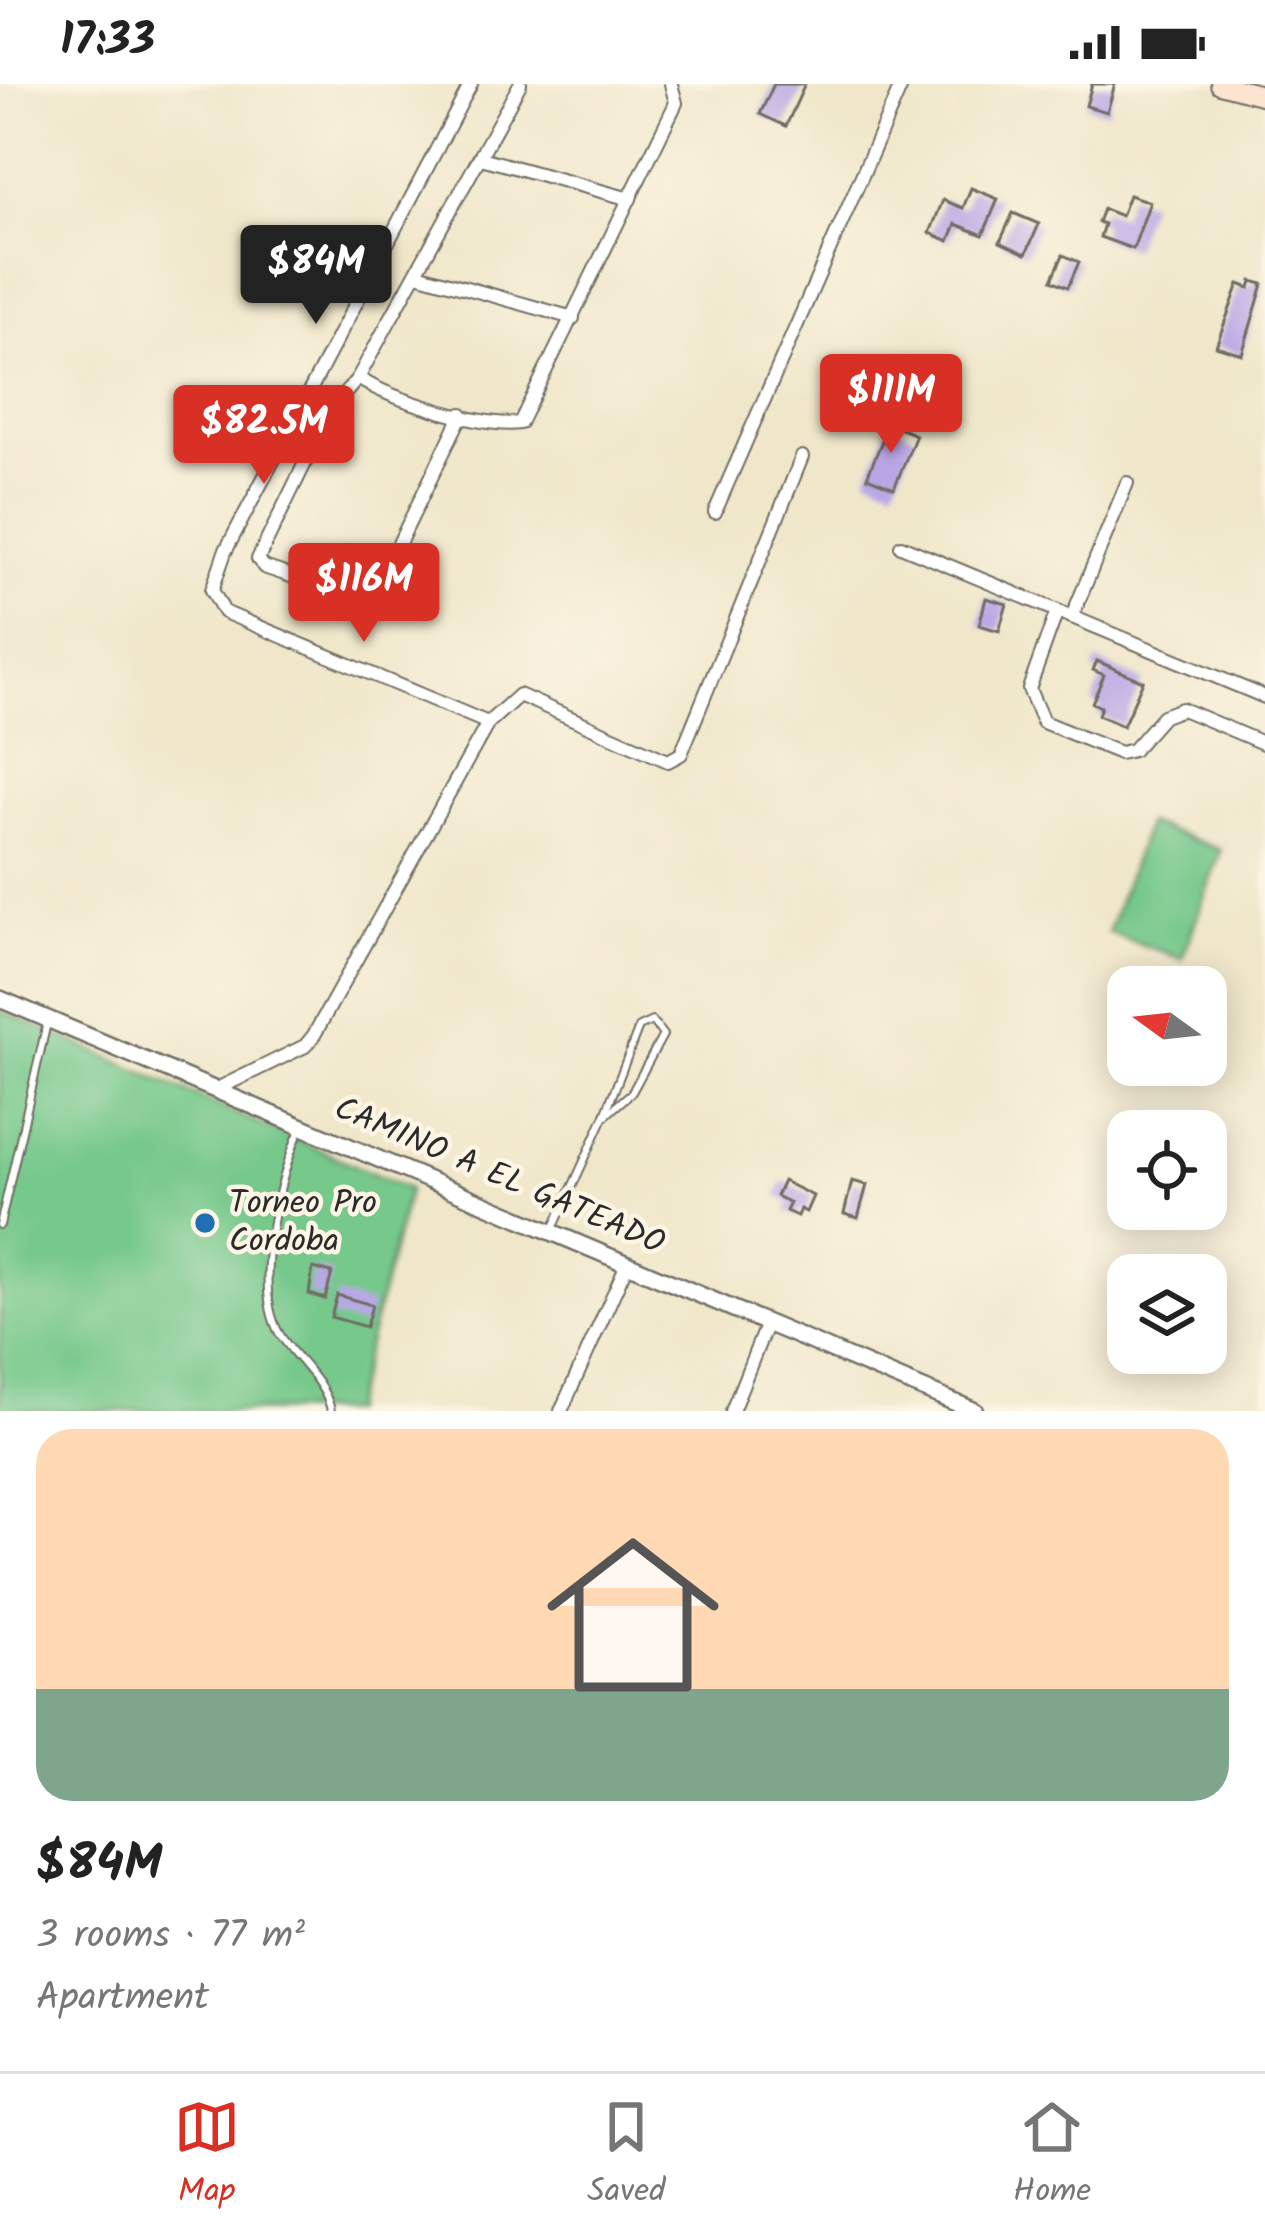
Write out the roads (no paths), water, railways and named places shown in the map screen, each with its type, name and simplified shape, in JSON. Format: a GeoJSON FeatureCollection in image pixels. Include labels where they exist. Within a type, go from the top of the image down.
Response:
{"type":"FeatureCollection","features":[{"type":"Feature","properties":{"kind":"main road"},"geometry":{"type":"LineString","coordinates":[[1220,84],[1265,96]]}},
{"type":"Feature","properties":{"kind":"street"},"geometry":{"type":"LineString","coordinates":[[471,84],[225,552],[212,590],[224,612],[488,723]]}},
{"type":"Feature","properties":{"kind":"street"},"geometry":{"type":"LineString","coordinates":[[462,414],[370,603],[363,605],[264,567],[258,559],[332,410],[358,378],[520,84]]}},
{"type":"Feature","properties":{"kind":"street"},"geometry":{"type":"LineString","coordinates":[[358,378],[377,390],[462,414],[520,423],[676,103],[671,84]]}},
{"type":"Feature","properties":{"kind":"street"},"geometry":{"type":"LineString","coordinates":[[716,512],[902,84]]}},
{"type":"Feature","properties":{"kind":"street"},"geometry":{"type":"LineString","coordinates":[[481,158],[630,199]]}},
{"type":"Feature","properties":{"kind":"street"},"geometry":{"type":"LineString","coordinates":[[416,274],[573,318]]}},
{"type":"Feature","properties":{"kind":"street"},"geometry":{"type":"LineString","coordinates":[[215,1090],[305,1046],[314,1035],[488,723],[519,695],[668,761],[677,759],[802,457]]}},
{"type":"Feature","properties":{"kind":"street"},"geometry":{"type":"LineString","coordinates":[[1072,617],[1127,483]]}},
{"type":"Feature","properties":{"kind":"street"},"geometry":{"type":"LineString","coordinates":[[901,546],[1265,697]]}},
{"type":"Feature","properties":{"kind":"street"},"geometry":{"type":"LineString","coordinates":[[1057,611],[1029,689],[1034,708],[1056,731],[1120,753],[1133,751],[1163,716],[1181,709],[1265,744]]}},
{"type":"Feature","properties":{"kind":"street","name":"CAMINO A EL GATEADO"},"geometry":{"type":"LineString","coordinates":[[0,999],[975,1411]]}},
{"type":"Feature","properties":{"kind":"street"},"geometry":{"type":"LineString","coordinates":[[561,1411],[627,1264]]}},
{"type":"Feature","properties":{"kind":"street"},"geometry":{"type":"LineString","coordinates":[[732,1411],[766,1323]]}},
{"type":"Feature","properties":{"kind":"lane"},"geometry":{"type":"LineString","coordinates":[[0,1225],[48,1019]]}},
{"type":"Feature","properties":{"kind":"lane"},"geometry":{"type":"LineString","coordinates":[[552,1232],[639,1028],[652,1021],[663,1035],[632,1092],[604,1117]]}},
{"type":"Feature","properties":{"kind":"lane"},"geometry":{"type":"LineString","coordinates":[[301,1126],[279,1196],[270,1299],[277,1330],[331,1411]]}},
{"type":"Feature","properties":{"kind":"place","name":"Torneo Pro Cordoba"},"geometry":{"type":"Point","coordinates":[205,1223]}}]}
